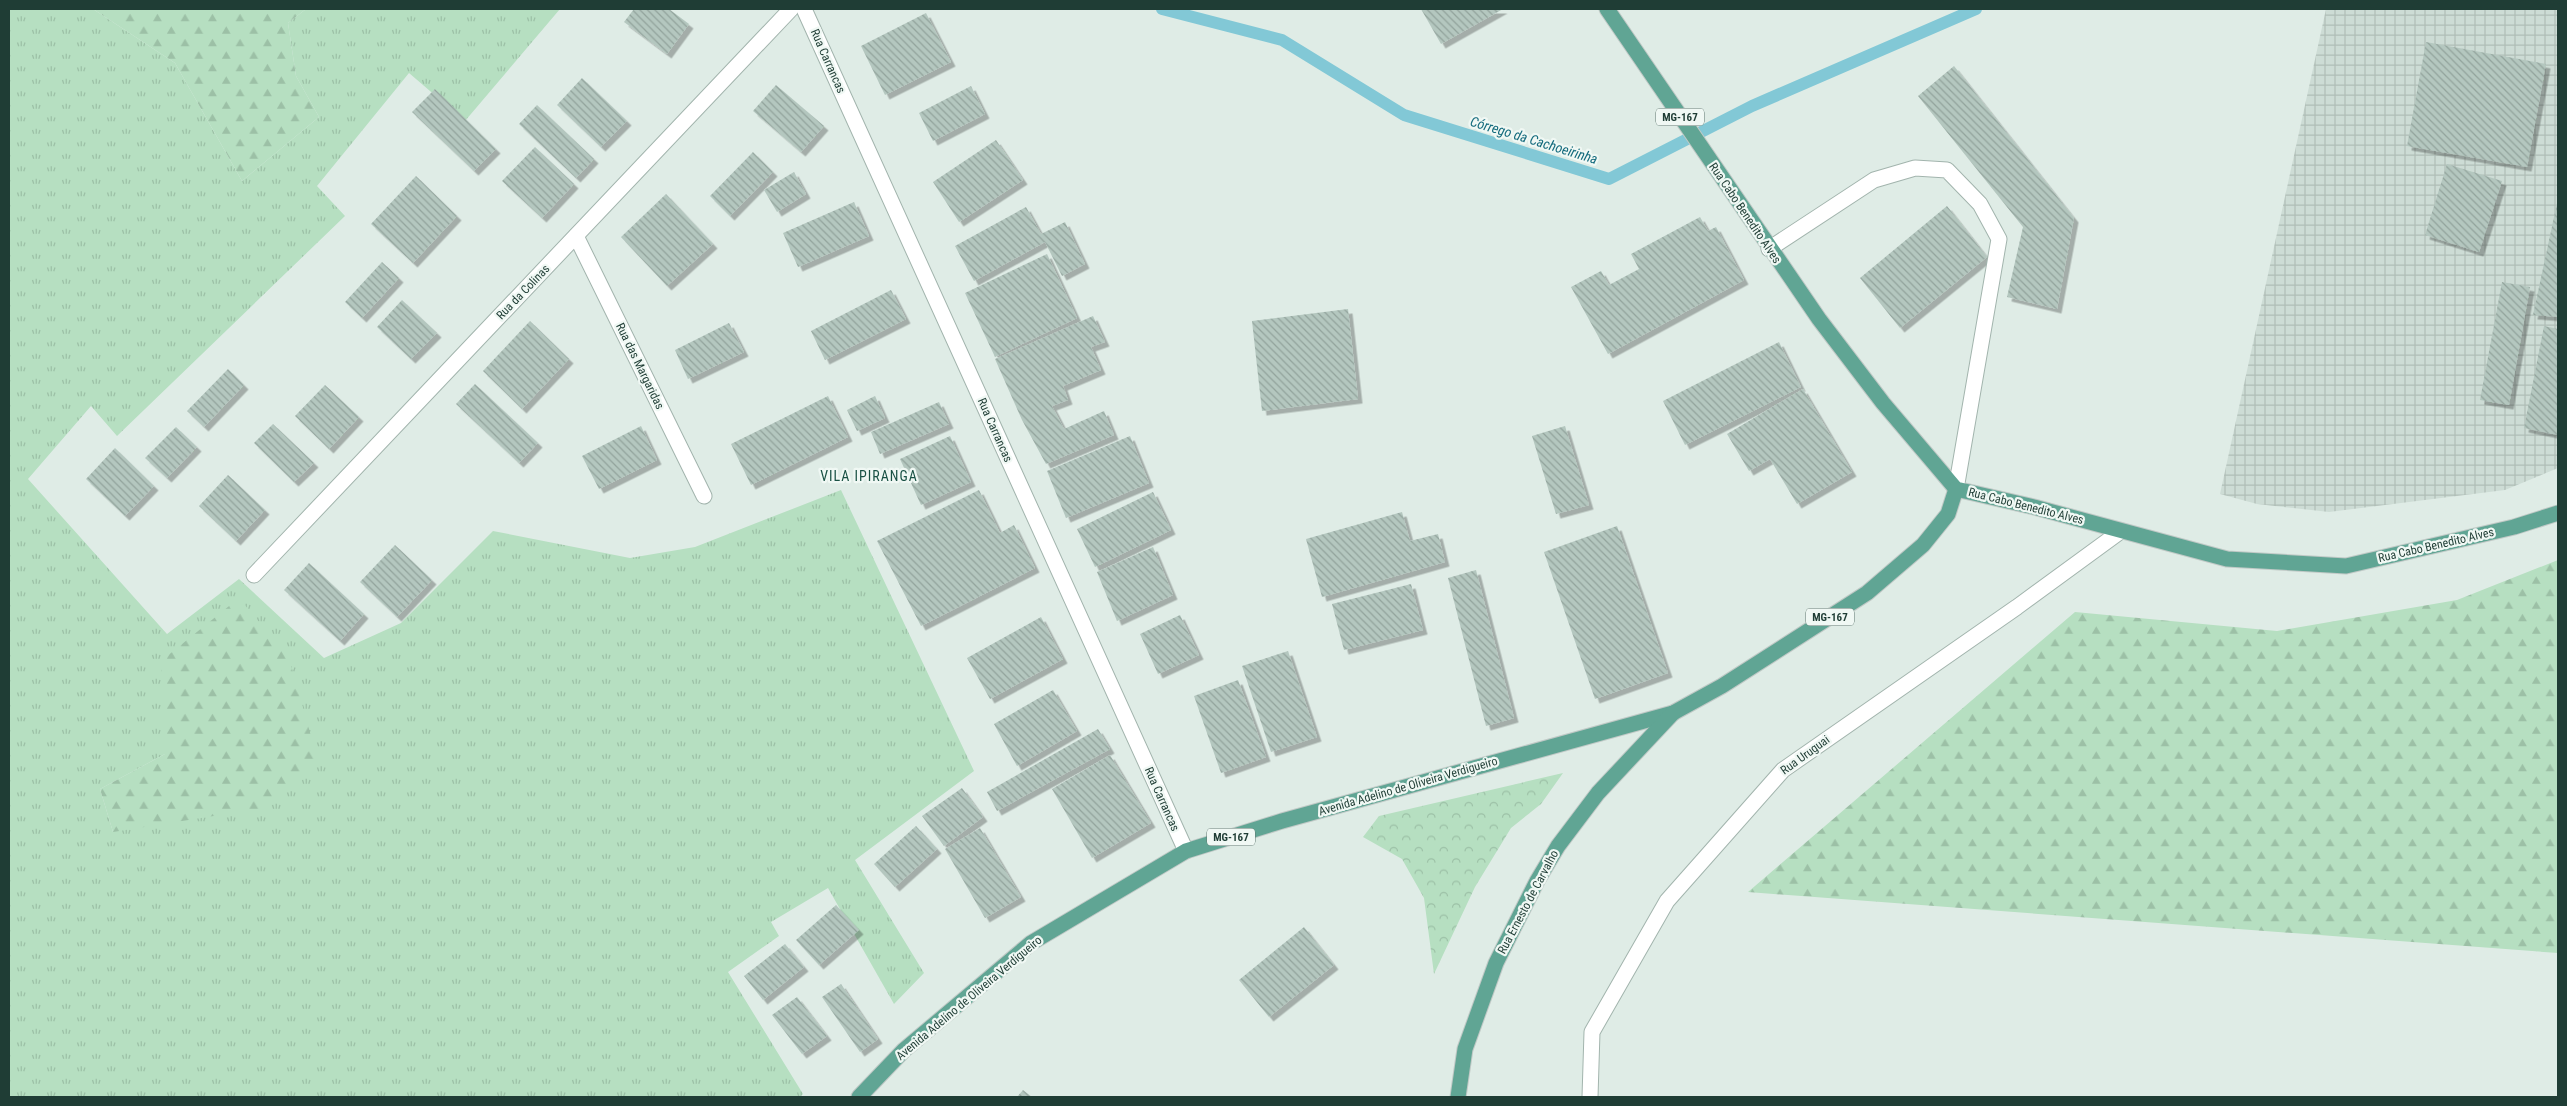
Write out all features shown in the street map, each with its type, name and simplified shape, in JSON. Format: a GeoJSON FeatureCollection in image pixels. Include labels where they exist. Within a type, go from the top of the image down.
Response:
{"type":"FeatureCollection","features":[{"type":"Feature","properties":{"kind":"main road","name":"Rua Cabo Benedito Alves"},"geometry":{"type":"LineString","coordinates":[[1607,9],[1819,320],[1883,403],[1956,489],[2227,559],[2346,566],[2514,527],[2558,513]]}},
{"type":"Feature","properties":{"kind":"main road","name":"Avenida Adelino de Oliveira Verdigueiro"},"geometry":{"type":"LineString","coordinates":[[859,1097],[904,1050],[1031,943],[1186,851],[1301,816],[1672,713],[1722,686],[1867,594],[1923,545],[1948,514],[1956,489]]}},
{"type":"Feature","properties":{"kind":"main road","name":"Rua Ernesto de Carvalho"},"geometry":{"type":"LineString","coordinates":[[1458,1097],[1465,1049],[1493,972],[1537,881],[1558,846],[1598,793],[1672,713]]}},
{"type":"Feature","properties":{"kind":"street","name":"Rua da Colinas"},"geometry":{"type":"LineString","coordinates":[[254,575],[791,9]]}},
{"type":"Feature","properties":{"kind":"street","name":"Rua Carrancas"},"geometry":{"type":"LineString","coordinates":[[804,9],[1186,851]]}},
{"type":"Feature","properties":{"kind":"street"},"geometry":{"type":"LineString","coordinates":[[1769,249],[1874,180],[1915,168],[1947,170],[1980,204],[1999,240],[1956,489]]}},
{"type":"Feature","properties":{"kind":"street","name":"Rua das Margaridas"},"geometry":{"type":"LineString","coordinates":[[576,236],[704,496]]}},
{"type":"Feature","properties":{"kind":"street","name":"Rua Uruguai"},"geometry":{"type":"LineString","coordinates":[[1590,1097],[1592,1032],[1667,901],[1783,770],[2017,607],[2122,531]]}},
{"type":"Feature","properties":{"kind":"shaded area"},"geometry":{"type":"Polygon","coordinates":[[[2326,9],[2558,9],[2558,468],[2505,490],[2329,512],[2257,504],[2220,494],[2326,9]]]}},
{"type":"Feature","properties":{"kind":"green space"},"geometry":{"type":"Polygon","coordinates":[[[9,9],[93,9],[175,63],[242,181],[319,117],[296,76],[288,23],[306,9],[560,9],[465,121],[409,73],[317,186],[345,216],[117,436],[91,406],[28,479],[167,634],[239,579],[324,658],[401,623],[493,531],[630,558],[695,547],[841,490],[974,771],[855,860],[924,973],[894,1004],[828,888],[771,922],[779,936],[728,972],[803,1094],[800,1097],[9,1097],[9,9]],[[165,754],[100,789],[113,832],[165,754]]]}},
{"type":"Feature","properties":{"kind":"green space"},"geometry":{"type":"Polygon","coordinates":[[[93,9],[306,9],[288,23],[296,76],[319,117],[242,181],[175,63],[93,9]]]}},
{"type":"Feature","properties":{"kind":"green space"},"geometry":{"type":"Polygon","coordinates":[[[2558,560],[2558,953],[1748,892],[2075,612],[2277,631],[2457,600],[2558,560]]]}},
{"type":"Feature","properties":{"kind":"green space"},"geometry":{"type":"Polygon","coordinates":[[[239,598],[289,658],[318,761],[264,808],[113,832],[100,789],[165,754],[161,661],[239,598]]]}},
{"type":"Feature","properties":{"kind":"green space"},"geometry":{"type":"Polygon","coordinates":[[[1563,773],[1541,804],[1511,828],[1475,887],[1434,974],[1424,898],[1402,859],[1363,837],[1379,816],[1563,773]]]}},
{"type":"Feature","properties":{"kind":"building"},"geometry":{"type":"Polygon","coordinates":[[[634,9],[669,9],[689,24],[667,54],[624,22],[634,9]]]}},
{"type":"Feature","properties":{"kind":"building"},"geometry":{"type":"Polygon","coordinates":[[[1421,9],[1503,9],[1441,44],[1421,9]]]}},
{"type":"Feature","properties":{"kind":"building"},"geometry":{"type":"Polygon","coordinates":[[[926,13],[951,62],[885,95],[861,46],[926,13]]]}},
{"type":"Feature","properties":{"kind":"building"},"geometry":{"type":"Polygon","coordinates":[[[2426,42],[2546,64],[2527,167],[2407,146],[2426,42]]]}},
{"type":"Feature","properties":{"kind":"building"},"geometry":{"type":"Polygon","coordinates":[[[1954,66],[2074,218],[2057,309],[2007,297],[2023,227],[1918,96],[1954,66]]]}},
{"type":"Feature","properties":{"kind":"building"},"geometry":{"type":"Polygon","coordinates":[[[582,78],[627,121],[601,147],[557,105],[582,78]]]}},
{"type":"Feature","properties":{"kind":"building"},"geometry":{"type":"Polygon","coordinates":[[[776,85],[824,126],[801,152],[753,111],[776,85]]]}},
{"type":"Feature","properties":{"kind":"building"},"geometry":{"type":"Polygon","coordinates":[[[971,86],[985,114],[933,141],[919,113],[971,86]]]}},
{"type":"Feature","properties":{"kind":"building"},"geometry":{"type":"Polygon","coordinates":[[[435,89],[496,149],[474,171],[412,112],[435,89]]]}},
{"type":"Feature","properties":{"kind":"building"},"geometry":{"type":"Polygon","coordinates":[[[537,105],[594,159],[576,178],[519,124],[537,105]]]}},
{"type":"Feature","properties":{"kind":"building"},"geometry":{"type":"Polygon","coordinates":[[[996,140],[1023,180],[959,222],[933,182],[996,140]]]}},
{"type":"Feature","properties":{"kind":"building"},"geometry":{"type":"Polygon","coordinates":[[[535,147],[574,184],[542,218],[502,181],[535,147]]]}},
{"type":"Feature","properties":{"kind":"building"},"geometry":{"type":"Polygon","coordinates":[[[753,152],[773,172],[730,216],[710,196],[753,152]]]}},
{"type":"Feature","properties":{"kind":"building"},"geometry":{"type":"Polygon","coordinates":[[[2447,164],[2502,181],[2479,252],[2425,235],[2447,164]]]}},
{"type":"Feature","properties":{"kind":"building"},"geometry":{"type":"Polygon","coordinates":[[[794,172],[806,194],[777,212],[764,190],[794,172]]]}},
{"type":"Feature","properties":{"kind":"building"},"geometry":{"type":"Polygon","coordinates":[[[416,176],[457,216],[413,263],[371,224],[416,176]]]}},
{"type":"Feature","properties":{"kind":"building"},"geometry":{"type":"Polygon","coordinates":[[[666,194],[713,244],[667,286],[621,237],[666,194]]]}},
{"type":"Feature","properties":{"kind":"building"},"geometry":{"type":"Polygon","coordinates":[[[854,202],[869,236],[798,267],[783,233],[854,202]]]}},
{"type":"Feature","properties":{"kind":"building"},"geometry":{"type":"Polygon","coordinates":[[[2557,203],[2558,317],[2533,315],[2557,203]]]}},
{"type":"Feature","properties":{"kind":"building"},"geometry":{"type":"Polygon","coordinates":[[[1947,206],[1987,257],[1900,328],[1860,278],[1947,206]]]}},
{"type":"Feature","properties":{"kind":"building"},"geometry":{"type":"Polygon","coordinates":[[[1026,207],[1041,234],[1065,222],[1085,264],[1062,276],[1045,242],[974,281],[955,246],[1026,207]]]}},
{"type":"Feature","properties":{"kind":"building"},"geometry":{"type":"Polygon","coordinates":[[[1700,217],[1708,231],[1716,227],[1744,280],[1608,354],[1571,287],[1601,271],[1609,285],[1639,269],[1631,254],[1700,217]]]}},
{"type":"Feature","properties":{"kind":"building"},"geometry":{"type":"Polygon","coordinates":[[[1047,254],[1077,318],[995,357],[965,293],[1047,254]]]}},
{"type":"Feature","properties":{"kind":"building"},"geometry":{"type":"Polygon","coordinates":[[[382,262],[399,278],[362,318],[345,302],[382,262]]]}},
{"type":"Feature","properties":{"kind":"building"},"geometry":{"type":"Polygon","coordinates":[[[2502,282],[2530,287],[2509,405],[2480,400],[2502,282]]]}},
{"type":"Feature","properties":{"kind":"building"},"geometry":{"type":"Polygon","coordinates":[[[891,290],[906,319],[825,360],[811,331],[891,290]]]}},
{"type":"Feature","properties":{"kind":"building"},"geometry":{"type":"Polygon","coordinates":[[[402,300],[437,333],[411,359],[377,327],[402,300]]]}},
{"type":"Feature","properties":{"kind":"building"},"geometry":{"type":"Polygon","coordinates":[[[1348,309],[1358,399],[1262,411],[1252,321],[1348,309]]]}},
{"type":"Feature","properties":{"kind":"building"},"geometry":{"type":"Polygon","coordinates":[[[1093,316],[1105,342],[1091,347],[1101,370],[1063,386],[1068,400],[1052,406],[1064,429],[1104,411],[1114,435],[1046,464],[1022,420],[995,359],[1093,316]]]}},
{"type":"Feature","properties":{"kind":"building"},"geometry":{"type":"Polygon","coordinates":[[[530,321],[569,359],[522,409],[483,371],[530,321]]]}},
{"type":"Feature","properties":{"kind":"building"},"geometry":{"type":"Polygon","coordinates":[[[729,323],[744,352],[688,379],[675,350],[729,323]]]}},
{"type":"Feature","properties":{"kind":"building"},"geometry":{"type":"Polygon","coordinates":[[[2544,326],[2558,329],[2558,435],[2524,428],[2544,326]]]}},
{"type":"Feature","properties":{"kind":"building"},"geometry":{"type":"Polygon","coordinates":[[[1779,342],[1801,387],[1685,445],[1663,401],[1779,342]]]}},
{"type":"Feature","properties":{"kind":"building"},"geometry":{"type":"Polygon","coordinates":[[[228,369],[244,385],[204,427],[187,411],[228,369]]]}},
{"type":"Feature","properties":{"kind":"building"},"geometry":{"type":"Polygon","coordinates":[[[475,384],[538,443],[519,463],[456,404],[475,384]]]}},
{"type":"Feature","properties":{"kind":"building"},"geometry":{"type":"Polygon","coordinates":[[[325,385],[359,417],[329,449],[295,416],[325,385]]]}},
{"type":"Feature","properties":{"kind":"building"},"geometry":{"type":"Polygon","coordinates":[[[1803,389],[1852,472],[1797,504],[1770,459],[1749,471],[1727,434],[1803,389]]]}},
{"type":"Feature","properties":{"kind":"building"},"geometry":{"type":"Polygon","coordinates":[[[828,396],[848,437],[751,485],[731,444],[828,396]]]}},
{"type":"Feature","properties":{"kind":"building"},"geometry":{"type":"Polygon","coordinates":[[[875,396],[885,418],[857,431],[847,410],[875,396]]]}},
{"type":"Feature","properties":{"kind":"building"},"geometry":{"type":"Polygon","coordinates":[[[939,402],[949,424],[880,454],[871,432],[939,402]]]}},
{"type":"Feature","properties":{"kind":"building"},"geometry":{"type":"Polygon","coordinates":[[[273,424],[314,463],[294,482],[254,443],[273,424]]]}},
{"type":"Feature","properties":{"kind":"building"},"geometry":{"type":"Polygon","coordinates":[[[641,426],[657,460],[599,489],[582,456],[641,426]]]}},
{"type":"Feature","properties":{"kind":"building"},"geometry":{"type":"Polygon","coordinates":[[[1565,426],[1589,505],[1556,514],[1532,436],[1565,426]]]}},
{"type":"Feature","properties":{"kind":"building"},"geometry":{"type":"Polygon","coordinates":[[[176,427],[197,447],[167,478],[145,458],[176,427]]]}},
{"type":"Feature","properties":{"kind":"building"},"geometry":{"type":"Polygon","coordinates":[[[950,436],[971,482],[921,505],[900,459],[950,436]]]}},
{"type":"Feature","properties":{"kind":"building"},"geometry":{"type":"Polygon","coordinates":[[[1130,436],[1149,483],[1066,518],[1047,471],[1130,436]]]}},
{"type":"Feature","properties":{"kind":"building"},"geometry":{"type":"Polygon","coordinates":[[[115,448],[154,486],[125,516],[86,479],[115,448]]]}},
{"type":"Feature","properties":{"kind":"building"},"geometry":{"type":"Polygon","coordinates":[[[228,475],[265,510],[236,541],[199,506],[228,475]]]}},
{"type":"Feature","properties":{"kind":"building"},"geometry":{"type":"Polygon","coordinates":[[[979,490],[1000,533],[1014,525],[1035,568],[921,626],[877,541],[979,490]]]}},
{"type":"Feature","properties":{"kind":"building"},"geometry":{"type":"Polygon","coordinates":[[[1153,492],[1171,530],[1095,567],[1077,529],[1153,492]]]}},
{"type":"Feature","properties":{"kind":"building"},"geometry":{"type":"Polygon","coordinates":[[[1402,512],[1410,541],[1438,534],[1445,562],[1322,597],[1306,539],[1402,512]]]}},
{"type":"Feature","properties":{"kind":"building"},"geometry":{"type":"Polygon","coordinates":[[[1617,526],[1668,673],[1595,699],[1544,552],[1617,526]]]}},
{"type":"Feature","properties":{"kind":"building"},"geometry":{"type":"Polygon","coordinates":[[[395,545],[432,580],[397,617],[360,582],[395,545]]]}},
{"type":"Feature","properties":{"kind":"building"},"geometry":{"type":"Polygon","coordinates":[[[1153,547],[1173,595],[1117,621],[1097,572],[1153,547]]]}},
{"type":"Feature","properties":{"kind":"building"},"geometry":{"type":"Polygon","coordinates":[[[309,563],[364,614],[340,641],[284,590],[309,563]]]}},
{"type":"Feature","properties":{"kind":"building"},"geometry":{"type":"Polygon","coordinates":[[[1476,570],[1514,718],[1486,726],[1448,578],[1476,570]]]}},
{"type":"Feature","properties":{"kind":"building"},"geometry":{"type":"Polygon","coordinates":[[[1411,584],[1423,630],[1344,650],[1332,604],[1411,584]]]}},
{"type":"Feature","properties":{"kind":"building"},"geometry":{"type":"Polygon","coordinates":[[[1180,615],[1199,655],[1158,674],[1140,634],[1180,615]]]}},
{"type":"Feature","properties":{"kind":"building"},"geometry":{"type":"Polygon","coordinates":[[[1041,617],[1063,659],[990,699],[967,658],[1041,617]]]}},
{"type":"Feature","properties":{"kind":"building"},"geometry":{"type":"Polygon","coordinates":[[[1288,651],[1317,737],[1271,752],[1242,666],[1288,651]]]}},
{"type":"Feature","properties":{"kind":"building"},"geometry":{"type":"Polygon","coordinates":[[[1238,680],[1266,757],[1221,773],[1194,696],[1238,680]]]}},
{"type":"Feature","properties":{"kind":"building"},"geometry":{"type":"Polygon","coordinates":[[[1053,690],[1077,731],[1017,766],[994,724],[1053,690]]]}},
{"type":"Feature","properties":{"kind":"building"},"geometry":{"type":"Polygon","coordinates":[[[1098,729],[1110,749],[997,811],[987,792],[1098,729]]]}},
{"type":"Feature","properties":{"kind":"building"},"geometry":{"type":"Polygon","coordinates":[[[1110,755],[1151,823],[1092,858],[1052,789],[1110,755]]]}},
{"type":"Feature","properties":{"kind":"building"},"geometry":{"type":"Polygon","coordinates":[[[962,788],[983,817],[944,846],[922,816],[962,788]]]}},
{"type":"Feature","properties":{"kind":"building"},"geometry":{"type":"Polygon","coordinates":[[[916,826],[937,849],[895,887],[874,864],[916,826]]]}},
{"type":"Feature","properties":{"kind":"building"},"geometry":{"type":"Polygon","coordinates":[[[980,828],[1021,897],[985,918],[945,849],[980,828]]]}},
{"type":"Feature","properties":{"kind":"building"},"geometry":{"type":"Polygon","coordinates":[[[836,905],[859,930],[819,965],[796,940],[836,905]]]}},
{"type":"Feature","properties":{"kind":"building"},"geometry":{"type":"Polygon","coordinates":[[[1304,927],[1334,965],[1269,1017],[1239,980],[1304,927]]]}},
{"type":"Feature","properties":{"kind":"building"},"geometry":{"type":"Polygon","coordinates":[[[785,944],[804,967],[763,1000],[744,976],[785,944]]]}},
{"type":"Feature","properties":{"kind":"building"},"geometry":{"type":"Polygon","coordinates":[[[841,984],[878,1039],[860,1052],[822,997],[841,984]]]}},
{"type":"Feature","properties":{"kind":"building"},"geometry":{"type":"Polygon","coordinates":[[[797,997],[827,1036],[802,1054],[772,1015],[797,997]]]}},
{"type":"Feature","properties":{"kind":"building"},"geometry":{"type":"Polygon","coordinates":[[[1023,1090],[1032,1097],[1017,1097],[1023,1090]]]}},
{"type":"Feature","properties":{"kind":"waterway","name":"Córrego da Cachoeirinha"},"geometry":{"type":"LineString","coordinates":[[1162,9],[1282,40],[1404,115],[1609,179],[1752,106],[1976,9]]}},
{"type":"Feature","properties":{"kind":"district","name":"VILA IPIRANGA"},"geometry":{"type":"Point","coordinates":[869,476]}}]}
